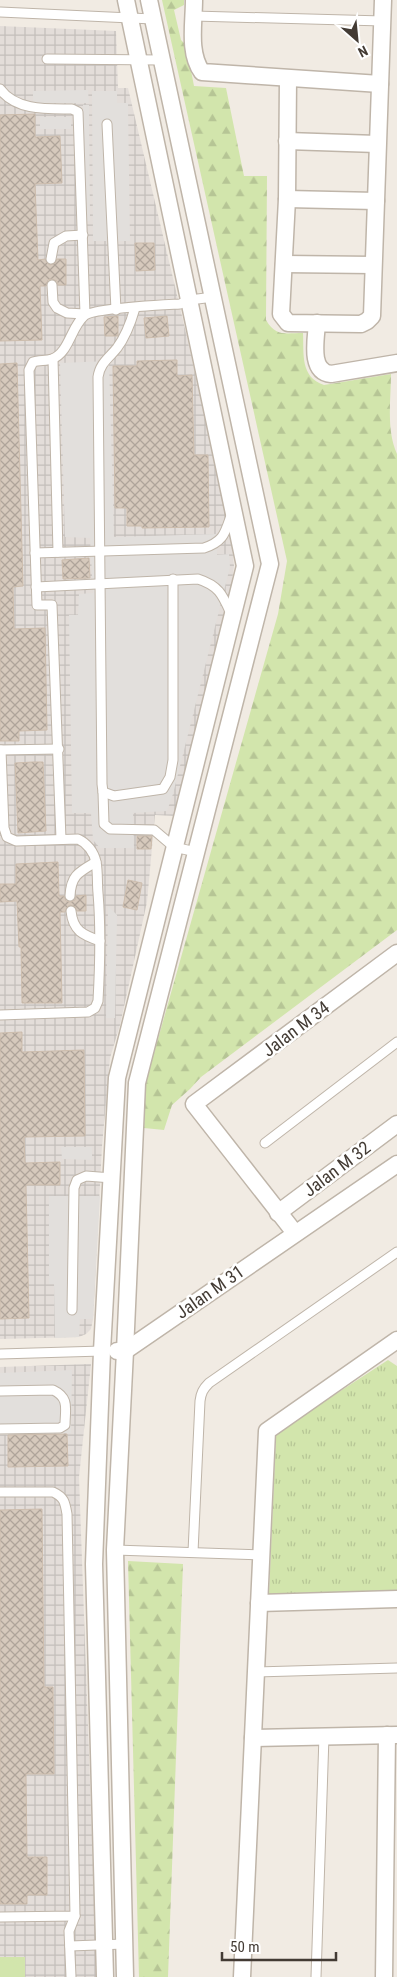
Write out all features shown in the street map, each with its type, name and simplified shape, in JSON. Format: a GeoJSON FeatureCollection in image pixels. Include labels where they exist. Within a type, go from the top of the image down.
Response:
{"type":"FeatureCollection","features":[{"type":"Feature","properties":{"kind":"street"},"geometry":{"type":"LineString","coordinates":[[105,1977],[94,1564],[102,1351],[117,1078],[245,566],[126,0]]}},
{"type":"Feature","properties":{"kind":"street"},"geometry":{"type":"LineString","coordinates":[[125,1977],[115,1550],[126,1351],[137,1083],[270,564],[149,0]]}},
{"type":"Feature","properties":{"kind":"street"},"geometry":{"type":"LineString","coordinates":[[288,79],[286,199],[281,314],[288,323],[361,324],[372,316],[383,0]]}},
{"type":"Feature","properties":{"kind":"street"},"geometry":{"type":"LineString","coordinates":[[194,8],[194,53],[196,65],[202,72],[380,84]]}},
{"type":"Feature","properties":{"kind":"street"},"geometry":{"type":"LineString","coordinates":[[287,141],[378,144]]}},
{"type":"Feature","properties":{"kind":"street"},"geometry":{"type":"LineString","coordinates":[[286,199],[376,201]]}},
{"type":"Feature","properties":{"kind":"street"},"geometry":{"type":"LineString","coordinates":[[284,264],[373,265]]}},
{"type":"Feature","properties":{"kind":"street"},"geometry":{"type":"LineString","coordinates":[[317,323],[316,362],[319,369],[324,373],[331,374],[397,363]]}},
{"type":"Feature","properties":{"kind":"street","name":"Jalan M 34"},"geometry":{"type":"LineString","coordinates":[[278,1213],[194,1104],[397,953]]}},
{"type":"Feature","properties":{"kind":"street","name":"Jalan M 32"},"geometry":{"type":"LineString","coordinates":[[278,1213],[397,1124]]}},
{"type":"Feature","properties":{"kind":"street","name":"Jalan M 31"},"geometry":{"type":"LineString","coordinates":[[126,1351],[397,1164]]}},
{"type":"Feature","properties":{"kind":"street"},"geometry":{"type":"LineString","coordinates":[[278,1213],[295,1233]]}},
{"type":"Feature","properties":{"kind":"street"},"geometry":{"type":"LineString","coordinates":[[242,1977],[267,1431],[395,1344]]}},
{"type":"Feature","properties":{"kind":"street"},"geometry":{"type":"LineString","coordinates":[[102,1351],[126,1351]]}},
{"type":"Feature","properties":{"kind":"street"},"geometry":{"type":"LineString","coordinates":[[259,1603],[397,1599]]}},
{"type":"Feature","properties":{"kind":"street"},"geometry":{"type":"LineString","coordinates":[[253,1738],[392,1735],[384,1977]]}},
{"type":"Feature","properties":{"kind":"lane"},"geometry":{"type":"LineString","coordinates":[[194,8],[383,21]]}},
{"type":"Feature","properties":{"kind":"lane"},"geometry":{"type":"LineString","coordinates":[[0,12],[153,19]]}},
{"type":"Feature","properties":{"kind":"lane"},"geometry":{"type":"LineString","coordinates":[[48,59],[162,60]]}},
{"type":"Feature","properties":{"kind":"lane"},"geometry":{"type":"LineString","coordinates":[[0,89],[4,94],[27,107],[72,109],[78,112],[85,314],[77,323],[63,350],[53,359],[33,362],[29,370],[37,605],[52,605],[61,839]]}},
{"type":"Feature","properties":{"kind":"lane"},"geometry":{"type":"LineString","coordinates":[[107,124],[116,310]]}},
{"type":"Feature","properties":{"kind":"lane"},"geometry":{"type":"LineString","coordinates":[[51,259],[54,243],[66,236],[83,235]]}},
{"type":"Feature","properties":{"kind":"lane"},"geometry":{"type":"LineString","coordinates":[[52,285],[54,302],[57,308],[67,312],[85,314],[102,310],[180,304],[190,300],[213,297]]}},
{"type":"Feature","properties":{"kind":"lane"},"geometry":{"type":"LineString","coordinates":[[135,308],[124,338],[117,349],[102,363],[98,377],[102,792],[104,824],[110,829],[154,830],[174,847],[196,852]]}},
{"type":"Feature","properties":{"kind":"lane"},"geometry":{"type":"LineString","coordinates":[[53,359],[58,552]]}},
{"type":"Feature","properties":{"kind":"lane"},"geometry":{"type":"LineString","coordinates":[[36,553],[204,548],[215,544],[223,536],[233,510]]}},
{"type":"Feature","properties":{"kind":"lane"},"geometry":{"type":"LineString","coordinates":[[36,587],[198,578],[212,583],[222,594],[232,616]]}},
{"type":"Feature","properties":{"kind":"lane"},"geometry":{"type":"LineString","coordinates":[[102,792],[114,796],[163,789],[170,777],[173,760],[173,579]]}},
{"type":"Feature","properties":{"kind":"lane"},"geometry":{"type":"LineString","coordinates":[[0,1015],[88,1012],[95,1008],[98,1001],[100,941],[96,862],[85,842],[78,839],[16,841],[8,837],[4,828],[0,750],[59,749]]}},
{"type":"Feature","properties":{"kind":"lane"},"geometry":{"type":"LineString","coordinates":[[70,896],[71,884],[78,872],[96,862]]}},
{"type":"Feature","properties":{"kind":"lane"},"geometry":{"type":"LineString","coordinates":[[71,912],[75,927],[86,936],[100,941]]}},
{"type":"Feature","properties":{"kind":"lane"},"geometry":{"type":"LineString","coordinates":[[264,1143],[397,1042]]}},
{"type":"Feature","properties":{"kind":"lane"},"geometry":{"type":"LineString","coordinates":[[72,1310],[74,1188],[77,1180],[86,1176],[112,1178]]}},
{"type":"Feature","properties":{"kind":"lane"},"geometry":{"type":"LineString","coordinates":[[193,1552],[200,1402],[204,1388],[217,1377],[397,1252]]}},
{"type":"Feature","properties":{"kind":"lane"},"geometry":{"type":"LineString","coordinates":[[0,1354],[102,1351]]}},
{"type":"Feature","properties":{"kind":"lane"},"geometry":{"type":"LineString","coordinates":[[0,1391],[53,1390],[61,1394],[66,1402],[65,1425],[60,1428],[0,1429]]}},
{"type":"Feature","properties":{"kind":"lane"},"geometry":{"type":"LineString","coordinates":[[0,1492],[53,1492],[61,1496],[65,1501],[67,1514],[75,1916],[70,1931],[71,1977]]}},
{"type":"Feature","properties":{"kind":"lane"},"geometry":{"type":"LineString","coordinates":[[115,1550],[261,1555]]}},
{"type":"Feature","properties":{"kind":"lane"},"geometry":{"type":"LineString","coordinates":[[256,1672],[397,1668]]}},
{"type":"Feature","properties":{"kind":"lane"},"geometry":{"type":"LineString","coordinates":[[316,1977],[324,1736]]}},
{"type":"Feature","properties":{"kind":"lane"},"geometry":{"type":"LineString","coordinates":[[0,1916],[75,1916]]}},
{"type":"Feature","properties":{"kind":"lane"},"geometry":{"type":"LineString","coordinates":[[70,1946],[124,1944]]}},
{"type":"Feature","properties":{"kind":"shaded area"},"geometry":{"type":"Polygon","coordinates":[[[0,26],[116,31],[118,88],[128,88],[186,333],[231,537],[234,566],[228,611],[175,816],[155,815],[147,902],[120,1025],[110,1058],[102,1146],[93,1319],[91,1329],[79,1337],[0,1339],[0,26]]]}},
{"type":"Feature","properties":{"kind":"shaded area"},"geometry":{"type":"Polygon","coordinates":[[[88,90],[89,103],[33,103],[33,91],[88,90]]]}},
{"type":"Feature","properties":{"kind":"shaded area"},"geometry":{"type":"Polygon","coordinates":[[[92,91],[117,91],[117,103],[128,103],[130,241],[93,241],[92,91]]]}},
{"type":"Feature","properties":{"kind":"shaded area"},"geometry":{"type":"Polygon","coordinates":[[[83,105],[89,105],[90,221],[84,221],[83,105]]]}},
{"type":"Feature","properties":{"kind":"shaded area"},"geometry":{"type":"Polygon","coordinates":[[[40,117],[71,117],[71,129],[40,129],[40,117]]]}},
{"type":"Feature","properties":{"kind":"shaded area"},"geometry":{"type":"Polygon","coordinates":[[[109,361],[114,537],[217,534],[217,555],[229,554],[230,567],[173,794],[167,811],[133,813],[134,848],[100,848],[93,840],[91,813],[72,813],[69,615],[78,615],[79,594],[93,593],[90,538],[65,537],[60,363],[109,361]]]}},
{"type":"Feature","properties":{"kind":"shaded area"},"geometry":{"type":"Polygon","coordinates":[[[108,906],[117,915],[115,1018],[106,1018],[108,906]]]}},
{"type":"Feature","properties":{"kind":"shaded area"},"geometry":{"type":"Polygon","coordinates":[[[61,1147],[92,1147],[92,1160],[62,1159],[61,1147]]]}},
{"type":"Feature","properties":{"kind":"shaded area"},"geometry":{"type":"Polygon","coordinates":[[[49,1196],[100,1196],[93,1319],[80,1319],[79,1337],[55,1338],[54,1284],[49,1284],[49,1196]]]}},
{"type":"Feature","properties":{"kind":"shaded area"},"geometry":{"type":"Polygon","coordinates":[[[91,1364],[79,1477],[97,1977],[0,1977],[0,1367],[91,1364]]]}},
{"type":"Feature","properties":{"kind":"shaded area"},"geometry":{"type":"Polygon","coordinates":[[[72,1370],[71,1433],[0,1435],[0,1373],[72,1370]]]}},
{"type":"Feature","properties":{"kind":"green space"},"geometry":{"type":"Polygon","coordinates":[[[162,0],[184,0],[184,5],[174,10],[181,40],[186,45],[194,86],[226,88],[244,176],[267,176],[266,320],[277,332],[303,333],[304,357],[307,371],[316,381],[324,385],[391,374],[390,425],[397,454],[397,930],[201,1077],[172,1105],[164,1130],[144,1128],[145,1085],[278,614],[287,561],[162,0]]]}},
{"type":"Feature","properties":{"kind":"green space"},"geometry":{"type":"Polygon","coordinates":[[[388,1360],[397,1366],[397,1591],[269,1594],[276,1433],[388,1360]]]}},
{"type":"Feature","properties":{"kind":"green space"},"geometry":{"type":"Polygon","coordinates":[[[128,1561],[183,1564],[168,1977],[139,1977],[128,1561]]]}},
{"type":"Feature","properties":{"kind":"green space"},"geometry":{"type":"Polygon","coordinates":[[[0,1957],[25,1957],[25,1977],[0,1977],[0,1957]]]}},
{"type":"Feature","properties":{"kind":"building"},"geometry":{"type":"Polygon","coordinates":[[[35,114],[35,137],[60,136],[62,183],[35,184],[38,260],[45,259],[50,265],[55,263],[57,259],[66,259],[66,285],[58,285],[57,281],[52,279],[48,280],[46,286],[40,286],[42,340],[0,341],[0,115],[35,114]]]}},
{"type":"Feature","properties":{"kind":"building"},"geometry":{"type":"Polygon","coordinates":[[[135,243],[154,243],[155,270],[136,271],[135,243]]]}},
{"type":"Feature","properties":{"kind":"building"},"geometry":{"type":"Polygon","coordinates":[[[118,316],[118,336],[105,336],[104,317],[118,316]]]}},
{"type":"Feature","properties":{"kind":"building"},"geometry":{"type":"Polygon","coordinates":[[[167,316],[169,336],[146,338],[144,318],[167,316]]]}},
{"type":"Feature","properties":{"kind":"building"},"geometry":{"type":"Polygon","coordinates":[[[177,360],[177,376],[192,375],[194,455],[208,455],[209,527],[142,528],[142,526],[127,526],[127,508],[115,508],[113,366],[137,366],[137,361],[177,360]]]}},
{"type":"Feature","properties":{"kind":"building"},"geometry":{"type":"Polygon","coordinates":[[[17,363],[23,586],[13,587],[14,629],[45,628],[47,730],[19,731],[19,741],[0,741],[0,364],[17,363]]]}},
{"type":"Feature","properties":{"kind":"building"},"geometry":{"type":"Polygon","coordinates":[[[89,558],[90,578],[63,579],[62,560],[89,558]]]}},
{"type":"Feature","properties":{"kind":"building"},"geometry":{"type":"Polygon","coordinates":[[[43,762],[46,831],[18,833],[15,763],[43,762]]]}},
{"type":"Feature","properties":{"kind":"building"},"geometry":{"type":"Polygon","coordinates":[[[137,836],[152,836],[151,849],[137,849],[137,836]]]}},
{"type":"Feature","properties":{"kind":"building"},"geometry":{"type":"Polygon","coordinates":[[[58,862],[59,896],[64,896],[66,901],[70,902],[75,900],[76,896],[86,895],[86,911],[77,911],[75,907],[70,905],[65,912],[60,912],[62,1003],[22,1003],[21,947],[19,947],[17,901],[0,902],[0,884],[16,884],[16,864],[58,862]]]}},
{"type":"Feature","properties":{"kind":"building"},"geometry":{"type":"Polygon","coordinates":[[[128,880],[142,883],[137,910],[123,907],[128,880]]]}},
{"type":"Feature","properties":{"kind":"building"},"geometry":{"type":"Polygon","coordinates":[[[22,1032],[22,1052],[84,1050],[85,1136],[24,1137],[25,1163],[60,1162],[60,1185],[26,1185],[29,1318],[0,1319],[0,1033],[22,1032]]]}},
{"type":"Feature","properties":{"kind":"building"},"geometry":{"type":"Polygon","coordinates":[[[67,1434],[68,1466],[8,1467],[8,1435],[67,1434]]]}},
{"type":"Feature","properties":{"kind":"building"},"geometry":{"type":"Polygon","coordinates":[[[42,1509],[44,1687],[53,1687],[54,1774],[26,1774],[27,1857],[47,1857],[47,1895],[27,1895],[27,1904],[0,1904],[0,1510],[42,1509]]]}}]}
